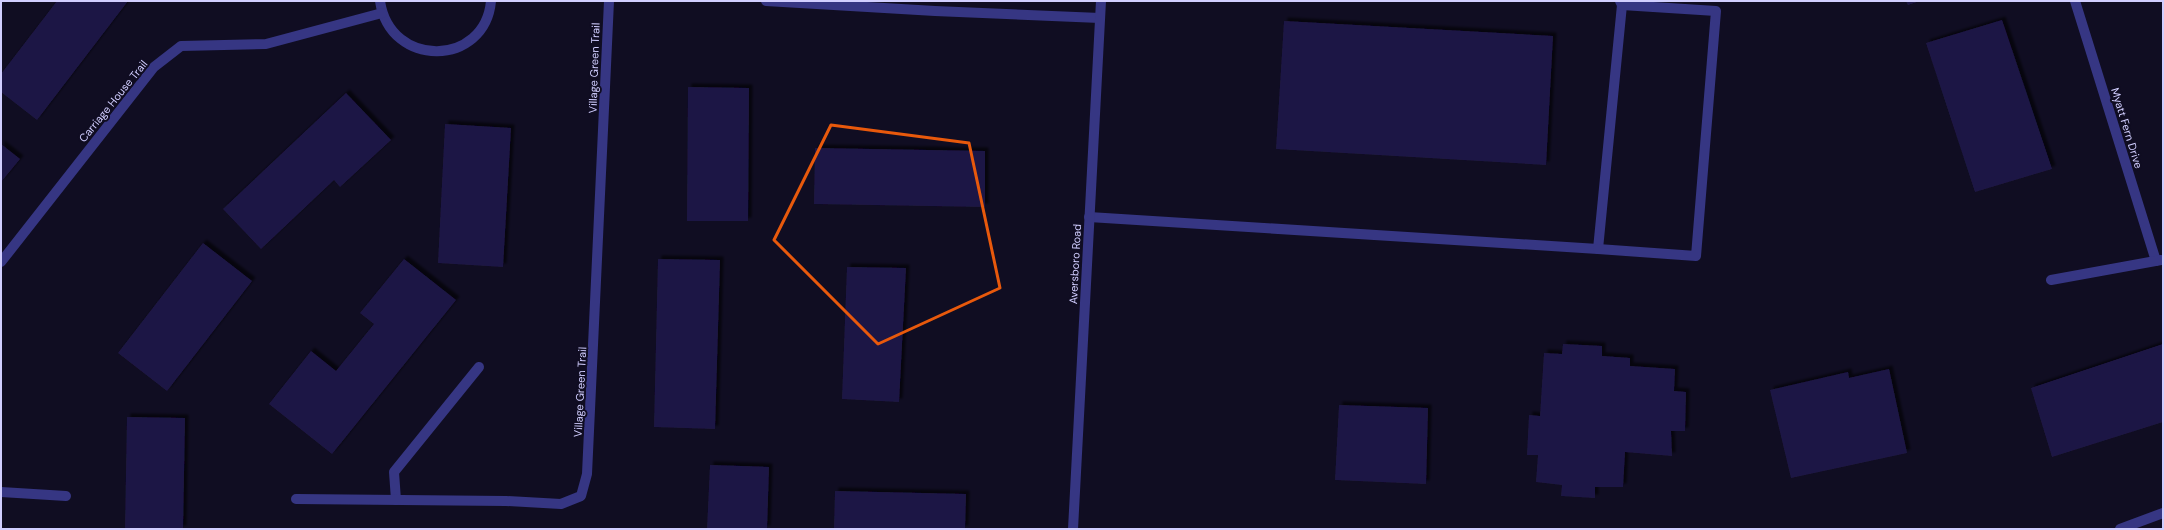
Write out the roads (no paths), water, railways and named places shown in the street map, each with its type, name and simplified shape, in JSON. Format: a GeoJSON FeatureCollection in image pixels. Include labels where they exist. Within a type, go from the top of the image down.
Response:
{"type":"FeatureCollection","features":[{"type":"Feature","properties":{"kind":"street"},"geometry":{"type":"LineString","coordinates":[[380,1],[382,13],[394,34],[413,48],[436,52],[460,47],[478,33],[490,12],[491,1]]}},
{"type":"Feature","properties":{"kind":"street","name":"Village Green Trail"},"geometry":{"type":"LineString","coordinates":[[296,499],[561,504],[581,496],[588,474],[609,1]]}},
{"type":"Feature","properties":{"kind":"street"},"geometry":{"type":"LineString","coordinates":[[766,1],[935,11],[1100,18]]}},
{"type":"Feature","properties":{"kind":"street","name":"Aversboro Road"},"geometry":{"type":"LineString","coordinates":[[1073,529],[1101,1]]}},
{"type":"Feature","properties":{"kind":"street","name":"Myatt Fern Drive"},"geometry":{"type":"LineString","coordinates":[[2075,1],[2160,260]]}},
{"type":"Feature","properties":{"kind":"street"},"geometry":{"type":"LineString","coordinates":[[1089,217],[1696,256],[1716,11],[1621,3],[1598,249]]}},
{"type":"Feature","properties":{"kind":"street","name":"Carriage House Trail"},"geometry":{"type":"LineString","coordinates":[[1,262],[154,67],[181,46],[266,44],[382,13]]}},
{"type":"Feature","properties":{"kind":"street"},"geometry":{"type":"LineString","coordinates":[[2051,280],[2160,260]]}},
{"type":"Feature","properties":{"kind":"street"},"geometry":{"type":"LineString","coordinates":[[396,500],[394,472],[479,367]]}},
{"type":"Feature","properties":{"kind":"street"},"geometry":{"type":"LineString","coordinates":[[1,492],[66,496]]}},
{"type":"Feature","properties":{"kind":"street"},"geometry":{"type":"LineString","coordinates":[[2120,529],[2163,513]]}}]}
